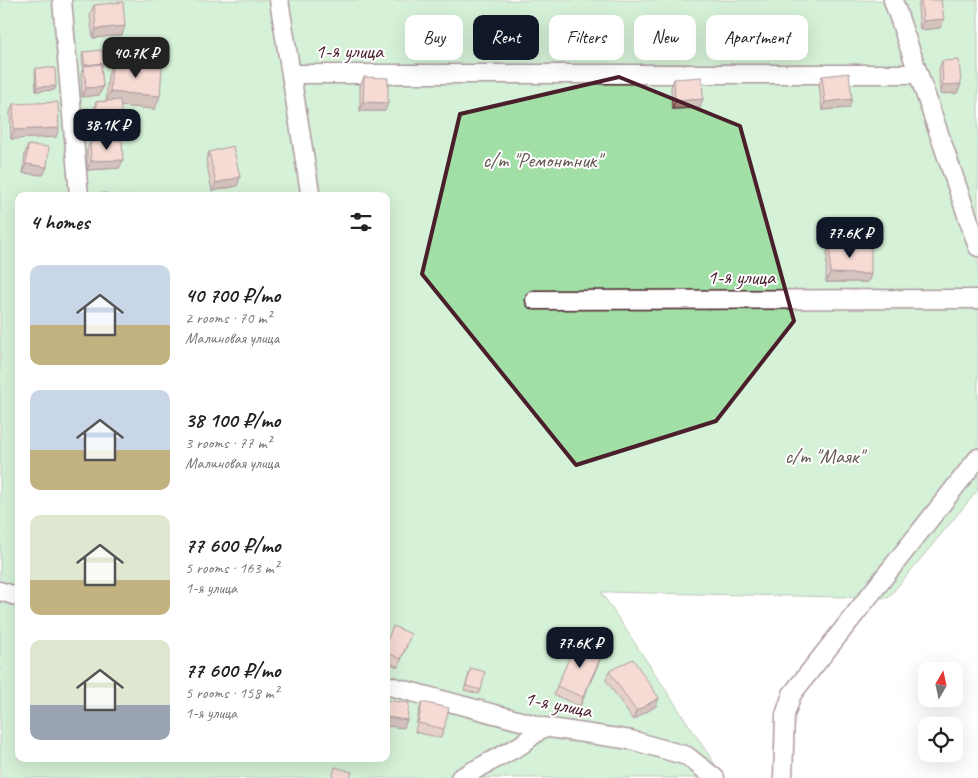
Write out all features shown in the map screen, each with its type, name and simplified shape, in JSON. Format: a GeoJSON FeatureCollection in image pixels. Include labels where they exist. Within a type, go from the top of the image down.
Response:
{"type":"FeatureCollection","features":[{"type":"Feature","properties":{"kind":"street"},"geometry":{"type":"LineString","coordinates":[[62,0],[79,192]]}},
{"type":"Feature","properties":{"kind":"street"},"geometry":{"type":"LineString","coordinates":[[279,0],[310,192]]}},
{"type":"Feature","properties":{"kind":"street"},"geometry":{"type":"LineString","coordinates":[[893,0],[978,247]]}},
{"type":"Feature","properties":{"kind":"street","name":"1-я улица"},"geometry":{"type":"LineString","coordinates":[[291,74],[918,74]]}},
{"type":"Feature","properties":{"kind":"street","name":"1-я улица"},"geometry":{"type":"LineString","coordinates":[[535,300],[978,298]]}},
{"type":"Feature","properties":{"kind":"street"},"geometry":{"type":"LineString","coordinates":[[783,778],[784,715],[792,694],[978,458]]}},
{"type":"Feature","properties":{"kind":"street"},"geometry":{"type":"LineString","coordinates":[[0,591],[15,596]]}},
{"type":"Feature","properties":{"kind":"street","name":"1-я улица"},"geometry":{"type":"LineString","coordinates":[[390,686],[542,727],[631,740],[687,756],[715,778]]}},
{"type":"Feature","properties":{"kind":"street"},"geometry":{"type":"LineString","coordinates":[[460,778],[521,745],[542,727]]}},
{"type":"Feature","properties":{"kind":"highlighted area"},"geometry":{"type":"Polygon","coordinates":[[[619,77],[740,126],[794,321],[716,421],[576,465],[422,274],[460,114],[619,77]]]}},
{"type":"Feature","properties":{"kind":"green space"},"geometry":{"type":"Polygon","coordinates":[[[0,0],[978,0],[978,490],[888,598],[601,592],[724,778],[0,778],[0,0]]]}},
{"type":"Feature","properties":{"kind":"building"},"geometry":{"type":"Polygon","coordinates":[[[921,0],[941,0],[944,19],[923,21],[921,0]]]}},
{"type":"Feature","properties":{"kind":"building"},"geometry":{"type":"Polygon","coordinates":[[[123,2],[125,26],[96,29],[94,5],[123,2]]]}},
{"type":"Feature","properties":{"kind":"building"},"geometry":{"type":"Polygon","coordinates":[[[102,50],[104,63],[85,65],[83,52],[102,50]]]}},
{"type":"Feature","properties":{"kind":"building"},"geometry":{"type":"Polygon","coordinates":[[[959,60],[961,84],[943,85],[942,61],[959,60]]]}},
{"type":"Feature","properties":{"kind":"building"},"geometry":{"type":"Polygon","coordinates":[[[112,63],[162,66],[160,96],[110,92],[112,63]]]}},
{"type":"Feature","properties":{"kind":"building"},"geometry":{"type":"Polygon","coordinates":[[[101,64],[103,87],[86,88],[84,66],[101,64]]]}},
{"type":"Feature","properties":{"kind":"building"},"geometry":{"type":"Polygon","coordinates":[[[36,68],[55,68],[56,86],[37,87],[36,68]]]}},
{"type":"Feature","properties":{"kind":"building"},"geometry":{"type":"Polygon","coordinates":[[[849,73],[852,99],[825,102],[822,76],[849,73]]]}},
{"type":"Feature","properties":{"kind":"building"},"geometry":{"type":"Polygon","coordinates":[[[364,77],[388,78],[388,103],[363,102],[364,77]]]}},
{"type":"Feature","properties":{"kind":"building"},"geometry":{"type":"Polygon","coordinates":[[[702,77],[703,99],[675,101],[674,79],[702,77]]]}},
{"type":"Feature","properties":{"kind":"building"},"geometry":{"type":"Polygon","coordinates":[[[120,100],[122,120],[98,122],[96,102],[120,100]]]}},
{"type":"Feature","properties":{"kind":"building"},"geometry":{"type":"Polygon","coordinates":[[[58,102],[59,128],[14,130],[13,104],[58,102]]]}},
{"type":"Feature","properties":{"kind":"building"},"geometry":{"type":"Polygon","coordinates":[[[122,140],[123,160],[91,161],[90,142],[122,140]]]}},
{"type":"Feature","properties":{"kind":"building"},"geometry":{"type":"Polygon","coordinates":[[[28,145],[49,147],[47,167],[26,164],[28,145]]]}},
{"type":"Feature","properties":{"kind":"building"},"geometry":{"type":"Polygon","coordinates":[[[233,146],[240,177],[216,183],[209,152],[233,146]]]}},
{"type":"Feature","properties":{"kind":"building"},"geometry":{"type":"Polygon","coordinates":[[[830,244],[871,245],[871,274],[830,273],[830,244]]]}},
{"type":"Feature","properties":{"kind":"building"},"geometry":{"type":"Polygon","coordinates":[[[393,626],[411,634],[401,659],[390,654],[390,633],[393,626]]]}},
{"type":"Feature","properties":{"kind":"building"},"geometry":{"type":"Polygon","coordinates":[[[577,640],[603,652],[583,697],[557,686],[577,640]]]}},
{"type":"Feature","properties":{"kind":"building"},"geometry":{"type":"Polygon","coordinates":[[[633,659],[659,698],[636,711],[609,671],[633,659]]]}},
{"type":"Feature","properties":{"kind":"building"},"geometry":{"type":"Polygon","coordinates":[[[471,668],[485,672],[481,690],[466,686],[471,668]]]}},
{"type":"Feature","properties":{"kind":"building"},"geometry":{"type":"Polygon","coordinates":[[[390,701],[409,703],[407,720],[390,718],[390,701]]]}},
{"type":"Feature","properties":{"kind":"building"},"geometry":{"type":"Polygon","coordinates":[[[422,702],[449,708],[444,729],[418,723],[422,702]]]}},
{"type":"Feature","properties":{"kind":"building"},"geometry":{"type":"Polygon","coordinates":[[[335,767],[352,772],[350,778],[332,778],[335,767]]]}},
{"type":"Feature","properties":{"kind":"park label","name":"с/т \"Ремонтник\""},"geometry":{"type":"Point","coordinates":[542,160]}},
{"type":"Feature","properties":{"kind":"park label","name":"с/т \"Маяк\""},"geometry":{"type":"Point","coordinates":[824,456]}}]}
